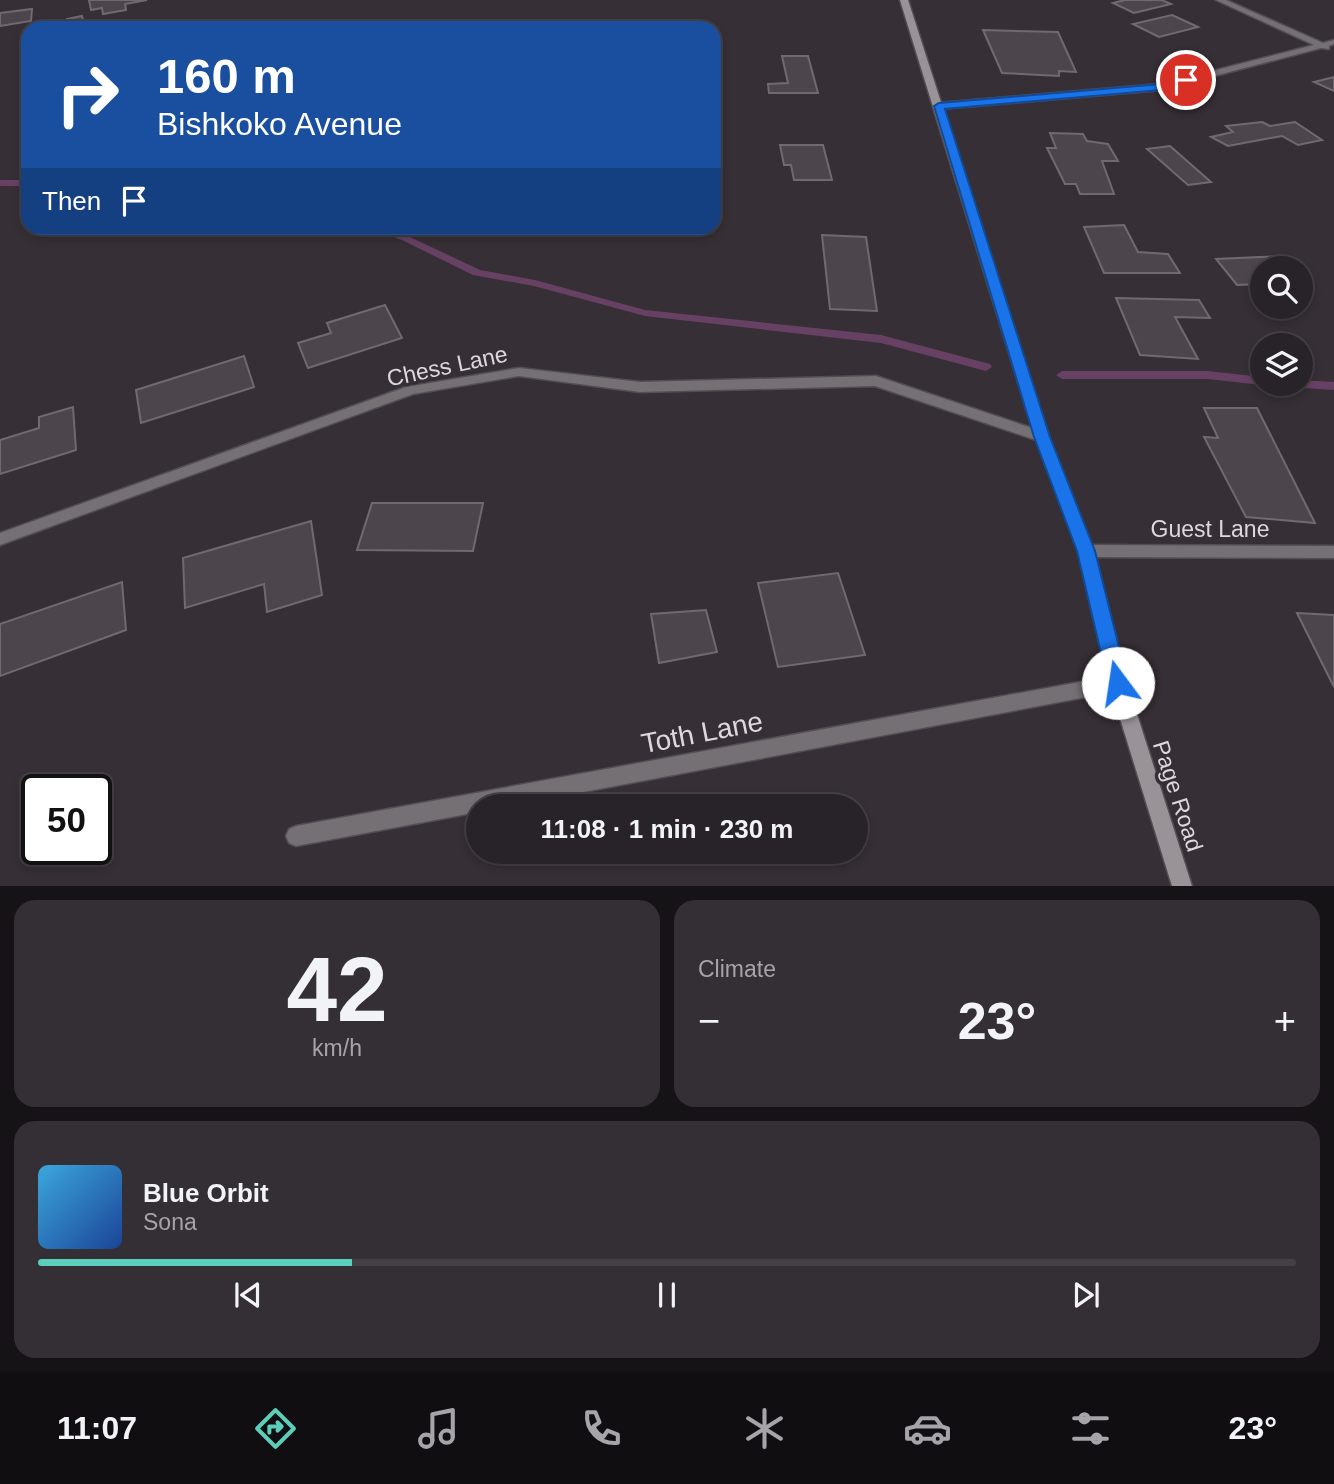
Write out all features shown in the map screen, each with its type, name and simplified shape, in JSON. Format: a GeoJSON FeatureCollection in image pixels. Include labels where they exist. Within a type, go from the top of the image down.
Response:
{"type":"FeatureCollection","features":[{"type":"Feature","properties":{"kind":"main road","name":"Page Road"},"geometry":{"type":"LineString","coordinates":[[904,0],[1042,437],[1086,551],[1118,683],[1182,886]]}},
{"type":"Feature","properties":{"kind":"street"},"geometry":{"type":"LineString","coordinates":[[1220,0],[1334,50]]}},
{"type":"Feature","properties":{"kind":"street"},"geometry":{"type":"LineString","coordinates":[[939,106],[1161,87],[1334,42]]}},
{"type":"Feature","properties":{"kind":"street","name":"Chess Lane"},"geometry":{"type":"LineString","coordinates":[[0,539],[411,390],[519,372],[640,387],[876,381],[1042,437]]}},
{"type":"Feature","properties":{"kind":"street","name":"Guest Lane"},"geometry":{"type":"LineString","coordinates":[[1086,551],[1334,552]]}},
{"type":"Feature","properties":{"kind":"street","name":"Toth Lane"},"geometry":{"type":"LineString","coordinates":[[296,836],[1118,683]]}},
{"type":"Feature","properties":{"kind":"building"},"geometry":{"type":"Polygon","coordinates":[[[89,0],[147,0],[125,4],[126,10],[103,14],[102,8],[91,10],[89,0]]]}},
{"type":"Feature","properties":{"kind":"building"},"geometry":{"type":"Polygon","coordinates":[[[1125,0],[1162,0],[1171,4],[1134,13],[1113,3],[1125,0]]]}},
{"type":"Feature","properties":{"kind":"building"},"geometry":{"type":"Polygon","coordinates":[[[32,9],[31,21],[0,26],[0,13],[32,9]]]}},
{"type":"Feature","properties":{"kind":"building"},"geometry":{"type":"Polygon","coordinates":[[[1172,15],[1198,27],[1159,37],[1133,24],[1172,15]]]}},
{"type":"Feature","properties":{"kind":"building"},"geometry":{"type":"Polygon","coordinates":[[[82,16],[83,21],[67,21],[82,16]]]}},
{"type":"Feature","properties":{"kind":"building"},"geometry":{"type":"Polygon","coordinates":[[[983,30],[1058,32],[1076,72],[1059,71],[1059,76],[1002,73],[983,30]]]}},
{"type":"Feature","properties":{"kind":"building"},"geometry":{"type":"Polygon","coordinates":[[[782,56],[808,56],[818,93],[769,93],[768,84],[788,83],[782,56]]]}},
{"type":"Feature","properties":{"kind":"building"},"geometry":{"type":"Polygon","coordinates":[[[1334,77],[1334,91],[1314,82],[1334,77]]]}},
{"type":"Feature","properties":{"kind":"building"},"geometry":{"type":"Polygon","coordinates":[[[1262,122],[1270,126],[1295,122],[1322,140],[1298,145],[1282,136],[1228,146],[1211,137],[1233,132],[1226,126],[1262,122]]]}},
{"type":"Feature","properties":{"kind":"building"},"geometry":{"type":"Polygon","coordinates":[[[1050,133],[1083,134],[1087,141],[1108,144],[1118,161],[1102,161],[1114,194],[1080,194],[1076,184],[1065,184],[1047,148],[1056,148],[1050,133]]]}},
{"type":"Feature","properties":{"kind":"building"},"geometry":{"type":"Polygon","coordinates":[[[780,145],[823,145],[832,180],[794,180],[791,165],[784,165],[780,145]]]}},
{"type":"Feature","properties":{"kind":"building"},"geometry":{"type":"Polygon","coordinates":[[[1170,146],[1211,182],[1188,185],[1147,149],[1170,146]]]}},
{"type":"Feature","properties":{"kind":"building"},"geometry":{"type":"Polygon","coordinates":[[[1124,225],[1138,252],[1168,254],[1180,273],[1104,273],[1084,227],[1124,225]]]}},
{"type":"Feature","properties":{"kind":"building"},"geometry":{"type":"Polygon","coordinates":[[[822,235],[866,237],[877,311],[830,309],[822,235]]]}},
{"type":"Feature","properties":{"kind":"building"},"geometry":{"type":"Polygon","coordinates":[[[1250,257],[1250,284],[1237,285],[1216,259],[1250,257]]]}},
{"type":"Feature","properties":{"kind":"building"},"geometry":{"type":"Polygon","coordinates":[[[1116,298],[1199,300],[1210,318],[1175,317],[1198,359],[1140,355],[1116,298]]]}},
{"type":"Feature","properties":{"kind":"building"},"geometry":{"type":"Polygon","coordinates":[[[385,305],[402,338],[308,368],[298,343],[331,333],[327,323],[385,305]]]}},
{"type":"Feature","properties":{"kind":"building"},"geometry":{"type":"Polygon","coordinates":[[[244,356],[254,387],[141,423],[136,390],[244,356]]]}},
{"type":"Feature","properties":{"kind":"building"},"geometry":{"type":"Polygon","coordinates":[[[73,407],[76,450],[0,474],[0,440],[39,428],[39,417],[73,407]]]}},
{"type":"Feature","properties":{"kind":"building"},"geometry":{"type":"Polygon","coordinates":[[[1204,408],[1257,408],[1315,523],[1246,517],[1204,437],[1218,438],[1204,408]]]}},
{"type":"Feature","properties":{"kind":"building"},"geometry":{"type":"Polygon","coordinates":[[[372,503],[483,503],[473,551],[357,550],[372,503]]]}},
{"type":"Feature","properties":{"kind":"building"},"geometry":{"type":"Polygon","coordinates":[[[311,521],[322,595],[267,612],[264,584],[185,608],[183,558],[311,521]]]}},
{"type":"Feature","properties":{"kind":"building"},"geometry":{"type":"Polygon","coordinates":[[[838,573],[865,655],[778,667],[758,583],[838,573]]]}},
{"type":"Feature","properties":{"kind":"building"},"geometry":{"type":"Polygon","coordinates":[[[122,582],[126,630],[0,676],[0,624],[122,582]]]}},
{"type":"Feature","properties":{"kind":"building"},"geometry":{"type":"Polygon","coordinates":[[[706,610],[717,652],[659,663],[651,614],[706,610]]]}},
{"type":"Feature","properties":{"kind":"building"},"geometry":{"type":"Polygon","coordinates":[[[1297,613],[1334,615],[1334,687],[1297,613]]]}},
{"type":"Feature","properties":{"kind":"waterway"},"geometry":{"type":"LineString","coordinates":[[0,183],[21,183]]}},
{"type":"Feature","properties":{"kind":"waterway"},"geometry":{"type":"LineString","coordinates":[[396,235],[477,273],[535,283],[645,313],[881,339],[986,367]]}},
{"type":"Feature","properties":{"kind":"waterway"},"geometry":{"type":"LineString","coordinates":[[1062,375],[1208,375],[1250,380]]}},
{"type":"Feature","properties":{"kind":"waterway"},"geometry":{"type":"LineString","coordinates":[[1313,385],[1334,386]]}},
{"type":"Feature","properties":{"kind":"route"},"geometry":{"type":"LineString","coordinates":[[1118,683],[1079,528],[1042,437],[939,106],[1161,87],[1186,80]]}}]}
